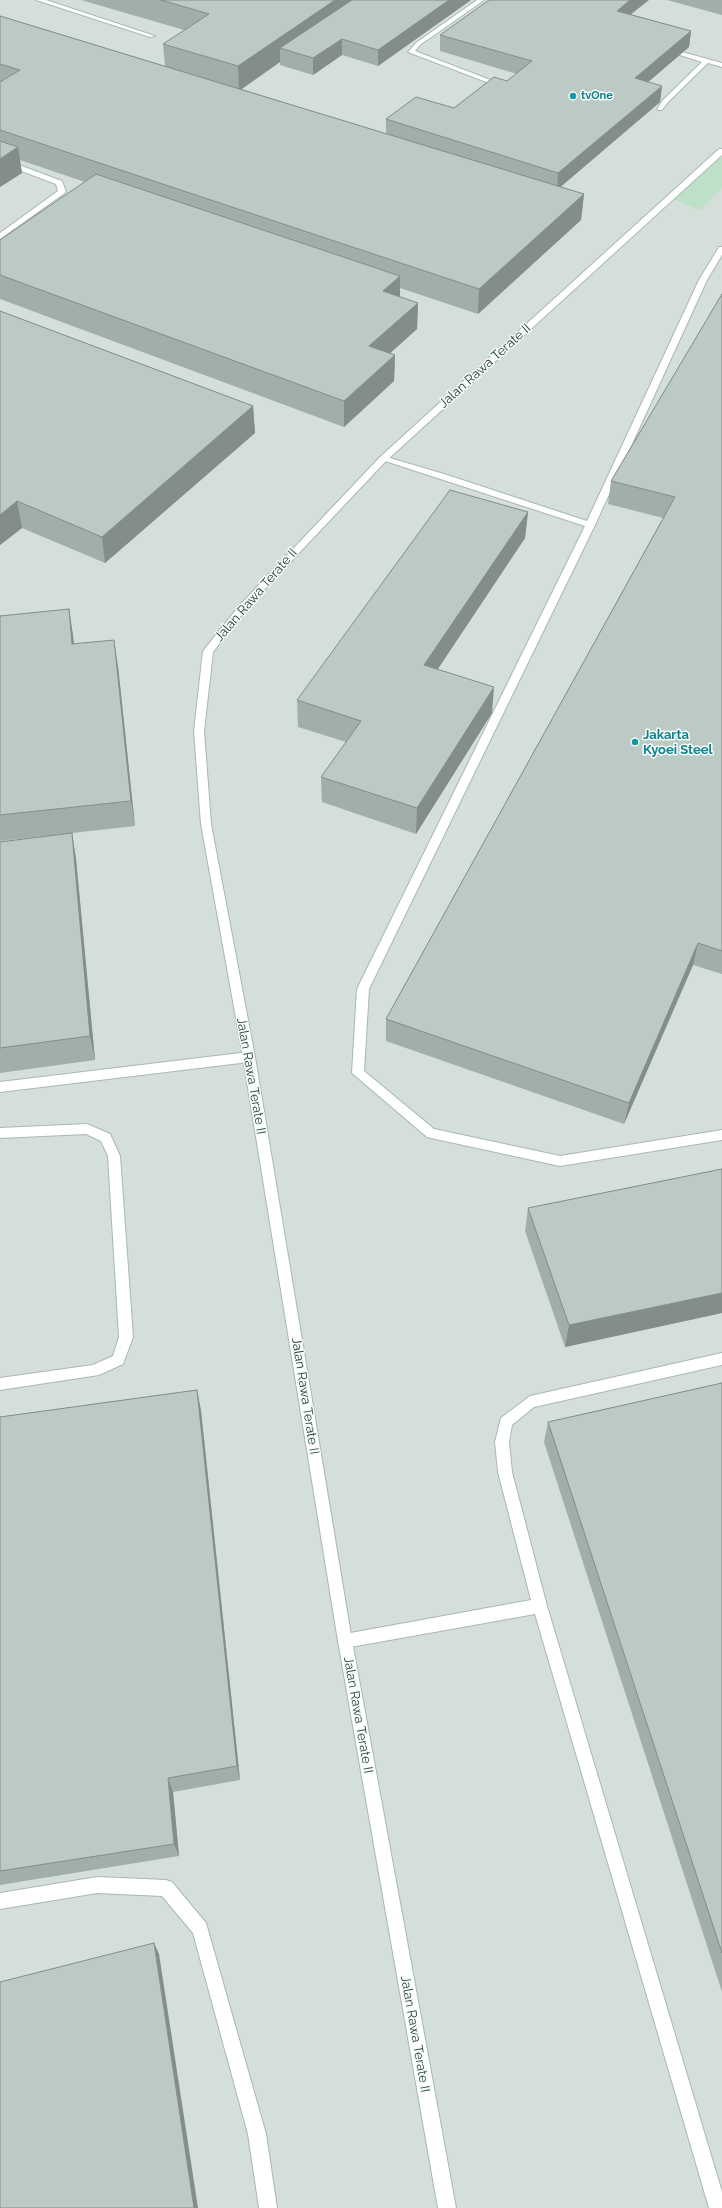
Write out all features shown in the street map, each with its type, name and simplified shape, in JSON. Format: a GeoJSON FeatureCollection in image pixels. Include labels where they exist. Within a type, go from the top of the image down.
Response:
{"type":"FeatureCollection","features":[{"type":"Feature","properties":{"kind":"street"},"geometry":{"type":"LineString","coordinates":[[39,0],[152,36]]}},
{"type":"Feature","properties":{"kind":"street"},"geometry":{"type":"LineString","coordinates":[[481,0],[418,44],[411,52],[515,90]]}},
{"type":"Feature","properties":{"kind":"street"},"geometry":{"type":"LineString","coordinates":[[682,54],[706,62],[722,65]]}},
{"type":"Feature","properties":{"kind":"street"},"geometry":{"type":"LineString","coordinates":[[660,109],[665,101],[706,62]]}},
{"type":"Feature","properties":{"kind":"street","name":"Jalan Rawa Terate II"},"geometry":{"type":"LineString","coordinates":[[447,2208],[345,1641],[248,1057],[206,824],[199,731],[208,651],[243,607],[383,459],[722,151]]}},
{"type":"Feature","properties":{"kind":"street"},"geometry":{"type":"LineString","coordinates":[[0,160],[59,182],[62,192],[0,237]]}},
{"type":"Feature","properties":{"kind":"street"},"geometry":{"type":"LineString","coordinates":[[722,249],[702,280],[590,525],[363,989],[358,1073],[431,1133],[560,1161],[722,1135]]}},
{"type":"Feature","properties":{"kind":"street"},"geometry":{"type":"LineString","coordinates":[[383,459],[590,525]]}},
{"type":"Feature","properties":{"kind":"street"},"geometry":{"type":"LineString","coordinates":[[0,1087],[248,1057]]}},
{"type":"Feature","properties":{"kind":"street"},"geometry":{"type":"LineString","coordinates":[[0,1133],[87,1129],[106,1138],[114,1156],[126,1337],[118,1360],[94,1371],[0,1384]]}},
{"type":"Feature","properties":{"kind":"street"},"geometry":{"type":"LineString","coordinates":[[718,2208],[540,1606],[505,1472],[502,1442],[506,1422],[530,1402],[722,1359]]}},
{"type":"Feature","properties":{"kind":"street"},"geometry":{"type":"LineString","coordinates":[[345,1641],[540,1606]]}},
{"type":"Feature","properties":{"kind":"street"},"geometry":{"type":"LineString","coordinates":[[0,1901],[97,1885],[166,1888],[200,1929],[256,2134],[268,2208]]}},
{"type":"Feature","properties":{"kind":"shaded area"},"geometry":{"type":"Polygon","coordinates":[[[0,0],[722,0],[722,2208],[0,2208],[0,0]]]}},
{"type":"Feature","properties":{"kind":"green space"},"geometry":{"type":"Polygon","coordinates":[[[722,151],[722,188],[700,210],[670,198],[722,151]]]}},
{"type":"Feature","properties":{"kind":"building"},"geometry":{"type":"Polygon","coordinates":[[[161,0],[335,0],[238,66],[163,44],[209,14],[161,0]]]}},
{"type":"Feature","properties":{"kind":"building"},"geometry":{"type":"Polygon","coordinates":[[[352,0],[449,0],[378,50],[342,39],[313,58],[280,48],[352,0]]]}},
{"type":"Feature","properties":{"kind":"building","name":"tvOne"},"geometry":{"type":"Polygon","coordinates":[[[489,0],[630,0],[617,11],[691,31],[635,78],[662,86],[558,173],[386,119],[416,97],[454,108],[494,77],[507,81],[532,61],[440,35],[489,0]]]}},
{"type":"Feature","properties":{"kind":"building"},"geometry":{"type":"Polygon","coordinates":[[[0,16],[584,194],[479,289],[0,130],[0,82],[20,70],[0,64],[0,16]]]}},
{"type":"Feature","properties":{"kind":"building"},"geometry":{"type":"Polygon","coordinates":[[[0,141],[18,147],[0,159],[0,141]]]}},
{"type":"Feature","properties":{"kind":"building"},"geometry":{"type":"Polygon","coordinates":[[[96,174],[400,276],[383,291],[418,303],[369,346],[395,355],[344,401],[0,275],[0,240],[96,174]]]}},
{"type":"Feature","properties":{"kind":"building","name":"Jakarta Kyoei Steel"},"geometry":{"type":"Polygon","coordinates":[[[722,294],[722,951],[698,943],[629,1103],[386,1019],[675,497],[611,481],[722,294]]]}},
{"type":"Feature","properties":{"kind":"building"},"geometry":{"type":"Polygon","coordinates":[[[0,311],[253,406],[102,537],[17,501],[0,515],[0,311]]]}},
{"type":"Feature","properties":{"kind":"building"},"geometry":{"type":"Polygon","coordinates":[[[450,490],[528,512],[424,665],[494,687],[417,808],[321,777],[361,721],[297,700],[450,490]]]}},
{"type":"Feature","properties":{"kind":"building"},"geometry":{"type":"Polygon","coordinates":[[[69,609],[72,644],[114,640],[131,801],[0,815],[0,616],[69,609]]]}},
{"type":"Feature","properties":{"kind":"building"},"geometry":{"type":"Polygon","coordinates":[[[72,833],[90,1036],[0,1048],[0,842],[72,833]]]}},
{"type":"Feature","properties":{"kind":"building"},"geometry":{"type":"Polygon","coordinates":[[[722,1169],[722,1293],[569,1325],[528,1208],[722,1169]]]}},
{"type":"Feature","properties":{"kind":"building"},"geometry":{"type":"Polygon","coordinates":[[[722,1383],[722,1953],[548,1422],[722,1383]]]}},
{"type":"Feature","properties":{"kind":"building"},"geometry":{"type":"Polygon","coordinates":[[[197,1390],[237,1766],[168,1778],[174,1844],[0,1871],[0,1417],[197,1390]]]}},
{"type":"Feature","properties":{"kind":"building"},"geometry":{"type":"Polygon","coordinates":[[[154,1943],[194,2208],[0,2208],[0,1982],[154,1943]]]}},
{"type":"Feature","properties":{"kind":"place","name":"tvOne"},"geometry":{"type":"Point","coordinates":[573,96]}},
{"type":"Feature","properties":{"kind":"place","name":"Jakarta Kyoei Steel"},"geometry":{"type":"Point","coordinates":[635,742]}}]}
